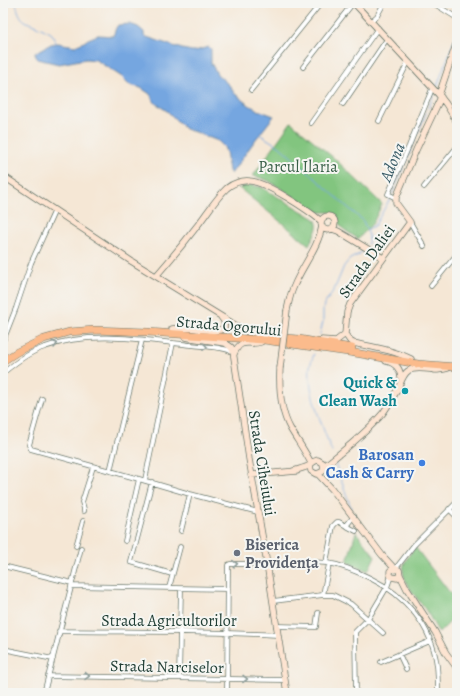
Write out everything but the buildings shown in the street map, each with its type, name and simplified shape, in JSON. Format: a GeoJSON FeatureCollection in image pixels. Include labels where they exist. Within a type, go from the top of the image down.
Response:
{"type":"FeatureCollection","features":[{"type":"Feature","properties":{"kind":"highway","name":"Strada Ogorului"},"geometry":{"type":"LineString","coordinates":[[3,355],[33,339],[59,330],[107,326],[264,340],[418,364],[455,366]]}},
{"type":"Feature","properties":{"kind":"highway","name":"Strada Ogorului"},"geometry":{"type":"LineString","coordinates":[[3,361],[28,346],[44,339],[69,332],[94,330],[225,334],[300,339],[455,366]]}},
{"type":"Feature","properties":{"kind":"street"},"geometry":{"type":"LineString","coordinates":[[251,90],[320,3]]}},
{"type":"Feature","properties":{"kind":"street"},"geometry":{"type":"LineString","coordinates":[[304,66],[353,3],[440,96],[457,122]]}},
{"type":"Feature","properties":{"kind":"street"},"geometry":{"type":"LineString","coordinates":[[371,21],[377,16],[384,3]]}},
{"type":"Feature","properties":{"kind":"street"},"geometry":{"type":"LineString","coordinates":[[433,3],[457,18]]}},
{"type":"Feature","properties":{"kind":"street"},"geometry":{"type":"LineString","coordinates":[[311,123],[378,28]]}},
{"type":"Feature","properties":{"kind":"street"},"geometry":{"type":"LineString","coordinates":[[343,104],[387,39]]}},
{"type":"Feature","properties":{"kind":"street"},"geometry":{"type":"LineString","coordinates":[[432,89],[388,194],[396,198],[440,96],[457,42]]}},
{"type":"Feature","properties":{"kind":"street"},"geometry":{"type":"LineString","coordinates":[[379,121],[408,62]]}},
{"type":"Feature","properties":{"kind":"street"},"geometry":{"type":"LineString","coordinates":[[409,146],[416,150]]}},
{"type":"Feature","properties":{"kind":"street"},"geometry":{"type":"LineString","coordinates":[[424,187],[457,147]]}},
{"type":"Feature","properties":{"kind":"street"},"geometry":{"type":"LineString","coordinates":[[3,176],[131,261],[245,331],[280,338]]}},
{"type":"Feature","properties":{"kind":"street"},"geometry":{"type":"LineString","coordinates":[[156,276],[222,193],[229,187],[243,181],[257,182],[265,185],[295,203],[320,215],[332,217],[339,228],[356,242]]}},
{"type":"Feature","properties":{"kind":"street","name":"Strada Daliei"},"geometry":{"type":"LineString","coordinates":[[345,334],[347,312],[350,304],[410,222],[396,203],[396,198]]}},
{"type":"Feature","properties":{"kind":"street"},"geometry":{"type":"LineString","coordinates":[[295,203],[322,224],[324,228],[338,231],[383,258]]}},
{"type":"Feature","properties":{"kind":"street"},"geometry":{"type":"LineString","coordinates":[[3,341],[31,264],[55,210]]}},
{"type":"Feature","properties":{"kind":"street"},"geometry":{"type":"LineString","coordinates":[[326,216],[322,219],[321,232],[294,285],[287,310],[279,386],[282,407],[290,428],[302,446],[314,474],[318,474],[354,516],[407,589],[432,626],[446,653],[454,660],[457,668]]}},
{"type":"Feature","properties":{"kind":"street"},"geometry":{"type":"LineString","coordinates":[[410,222],[424,246]]}},
{"type":"Feature","properties":{"kind":"street"},"geometry":{"type":"LineString","coordinates":[[310,256],[336,223]]}},
{"type":"Feature","properties":{"kind":"street"},"geometry":{"type":"LineString","coordinates":[[431,286],[457,254]]}},
{"type":"Feature","properties":{"kind":"street"},"geometry":{"type":"LineString","coordinates":[[174,332],[190,328],[219,331],[225,326],[224,320],[220,316]]}},
{"type":"Feature","properties":{"kind":"street"},"geometry":{"type":"LineString","coordinates":[[174,332],[191,338],[227,344],[232,348],[234,355]]}},
{"type":"Feature","properties":{"kind":"street"},"geometry":{"type":"LineString","coordinates":[[300,339],[334,341],[338,340],[345,334],[350,341],[394,352],[410,359]]}},
{"type":"Feature","properties":{"kind":"street"},"geometry":{"type":"LineString","coordinates":[[3,372],[43,347],[76,339],[107,338],[173,343],[230,350],[234,355]]}},
{"type":"Feature","properties":{"kind":"street"},"geometry":{"type":"LineString","coordinates":[[110,471],[142,340]]}},
{"type":"Feature","properties":{"kind":"street"},"geometry":{"type":"LineString","coordinates":[[234,355],[237,348],[241,344],[257,343],[264,340]]}},
{"type":"Feature","properties":{"kind":"street"},"geometry":{"type":"LineString","coordinates":[[145,480],[173,343]]}},
{"type":"Feature","properties":{"kind":"street"},"geometry":{"type":"LineString","coordinates":[[355,353],[390,361],[397,366],[400,372],[401,381]]}},
{"type":"Feature","properties":{"kind":"street","name":"Strada Ciheiului"},"geometry":{"type":"LineString","coordinates":[[234,355],[251,475],[267,564],[287,693]]}},
{"type":"Feature","properties":{"kind":"street"},"geometry":{"type":"LineString","coordinates":[[318,474],[322,472],[328,463],[361,436],[377,419],[397,391],[407,371],[412,369],[436,370],[455,366]]}},
{"type":"Feature","properties":{"kind":"street"},"geometry":{"type":"LineString","coordinates":[[42,399],[29,445],[31,450],[258,512]]}},
{"type":"Feature","properties":{"kind":"street"},"geometry":{"type":"LineString","coordinates":[[302,446],[324,465],[326,476],[332,489]]}},
{"type":"Feature","properties":{"kind":"street"},"geometry":{"type":"LineString","coordinates":[[251,475],[293,471],[311,466],[315,460],[329,458],[343,450]]}},
{"type":"Feature","properties":{"kind":"street"},"geometry":{"type":"LineString","coordinates":[[84,511],[82,502],[93,467]]}},
{"type":"Feature","properties":{"kind":"street"},"geometry":{"type":"LineString","coordinates":[[125,541],[139,479]]}},
{"type":"Feature","properties":{"kind":"street"},"geometry":{"type":"LineString","coordinates":[[152,482],[131,562],[172,574]]}},
{"type":"Feature","properties":{"kind":"street"},"geometry":{"type":"LineString","coordinates":[[181,531],[190,494]]}},
{"type":"Feature","properties":{"kind":"street"},"geometry":{"type":"LineString","coordinates":[[356,693],[355,632],[368,619],[405,556],[457,502]]}},
{"type":"Feature","properties":{"kind":"street"},"geometry":{"type":"LineString","coordinates":[[449,509],[457,517]]}},
{"type":"Feature","properties":{"kind":"street"},"geometry":{"type":"LineString","coordinates":[[346,526],[354,516]]}},
{"type":"Feature","properties":{"kind":"street"},"geometry":{"type":"LineString","coordinates":[[76,546],[83,521]]}},
{"type":"Feature","properties":{"kind":"street"},"geometry":{"type":"LineString","coordinates":[[323,595],[333,526],[335,523],[339,522],[356,531]]}},
{"type":"Feature","properties":{"kind":"street"},"geometry":{"type":"LineString","coordinates":[[169,588],[180,547]]}},
{"type":"Feature","properties":{"kind":"street"},"geometry":{"type":"LineString","coordinates":[[44,693],[81,548]]}},
{"type":"Feature","properties":{"kind":"street"},"geometry":{"type":"LineString","coordinates":[[227,693],[228,565],[293,562],[328,563],[355,571],[387,587],[404,601],[416,614],[430,641],[437,666],[438,693]]}},
{"type":"Feature","properties":{"kind":"street"},"geometry":{"type":"LineString","coordinates":[[3,566],[72,585],[181,589],[228,589]]}},
{"type":"Feature","properties":{"kind":"street"},"geometry":{"type":"LineString","coordinates":[[179,678],[181,589]]}},
{"type":"Feature","properties":{"kind":"street"},"geometry":{"type":"LineString","coordinates":[[273,601],[333,595],[351,604],[383,633]]}},
{"type":"Feature","properties":{"kind":"street"},"geometry":{"type":"LineString","coordinates":[[276,626],[316,627],[318,613]]}},
{"type":"Feature","properties":{"kind":"street","name":"Strada Agricultorilor"},"geometry":{"type":"LineString","coordinates":[[60,632],[228,632],[278,635]]}},
{"type":"Feature","properties":{"kind":"street"},"geometry":{"type":"LineString","coordinates":[[381,662],[430,641]]}},
{"type":"Feature","properties":{"kind":"street"},"geometry":{"type":"LineString","coordinates":[[3,649],[53,659]]}},
{"type":"Feature","properties":{"kind":"street"},"geometry":{"type":"LineString","coordinates":[[399,654],[406,669]]}},
{"type":"Feature","properties":{"kind":"street","name":"Strada Narciselor"},"geometry":{"type":"LineString","coordinates":[[48,676],[285,680]]}},
{"type":"Feature","properties":{"kind":"green space","name":"Parcul Ilaria"},"geometry":{"type":"Polygon","coordinates":[[[291,122],[335,159],[382,204],[373,223],[358,239],[339,224],[335,214],[316,211],[269,181],[253,176],[291,122]]]}},
{"type":"Feature","properties":{"kind":"green space"},"geometry":{"type":"Polygon","coordinates":[[[248,185],[261,187],[315,219],[317,222],[317,229],[309,245],[239,188],[248,185]]]}},
{"type":"Feature","properties":{"kind":"green space"},"geometry":{"type":"Polygon","coordinates":[[[356,532],[375,556],[368,571],[347,562],[356,532]]]}},
{"type":"Feature","properties":{"kind":"green space"},"geometry":{"type":"Polygon","coordinates":[[[415,547],[457,602],[457,615],[439,633],[427,612],[405,581],[403,571],[404,564],[415,547]]]}},
{"type":"Feature","properties":{"kind":"water"},"geometry":{"type":"Polygon","coordinates":[[[130,24],[138,27],[144,32],[144,36],[182,49],[195,51],[209,47],[211,49],[211,63],[217,74],[231,87],[234,93],[249,105],[274,116],[231,174],[229,171],[226,152],[224,147],[218,141],[185,129],[167,111],[155,103],[150,94],[141,88],[130,85],[122,77],[96,60],[86,59],[59,64],[37,59],[35,53],[51,44],[58,43],[75,46],[98,35],[113,36],[118,25],[130,24]]]}},
{"type":"Feature","properties":{"kind":"waterway"},"geometry":{"type":"LineString","coordinates":[[16,3],[22,18],[28,23],[51,33],[56,43]]}},
{"type":"Feature","properties":{"kind":"waterway"},"geometry":{"type":"LineString","coordinates":[[436,89],[457,33]]}},
{"type":"Feature","properties":{"kind":"waterway","name":"Adona"},"geometry":{"type":"LineString","coordinates":[[392,194],[434,94]]}},
{"type":"Feature","properties":{"kind":"waterway"},"geometry":{"type":"LineString","coordinates":[[259,134],[280,147],[363,221],[367,230]]}},
{"type":"Feature","properties":{"kind":"waterway","name":"Adona"},"geometry":{"type":"LineString","coordinates":[[368,244],[369,237],[367,230],[375,225],[391,197]]}},
{"type":"Feature","properties":{"kind":"waterway","name":"Adona"},"geometry":{"type":"LineString","coordinates":[[320,334],[323,322],[324,305],[335,288],[344,266],[350,259],[363,251]]}},
{"type":"Feature","properties":{"kind":"waterway","name":"Adona"},"geometry":{"type":"LineString","coordinates":[[314,354],[310,366],[313,398],[332,452]]}},
{"type":"Feature","properties":{"kind":"waterway","name":"Adona"},"geometry":{"type":"LineString","coordinates":[[335,463],[351,508]]}},
{"type":"Feature","properties":{"kind":"place","name":"Quick & Clean Wash"},"geometry":{"type":"Point","coordinates":[405,391]}},
{"type":"Feature","properties":{"kind":"place","name":"Barosan Cash & Carry"},"geometry":{"type":"Point","coordinates":[422,463]}},
{"type":"Feature","properties":{"kind":"place","name":"Biserica Providența"},"geometry":{"type":"Point","coordinates":[237,553]}}]}
